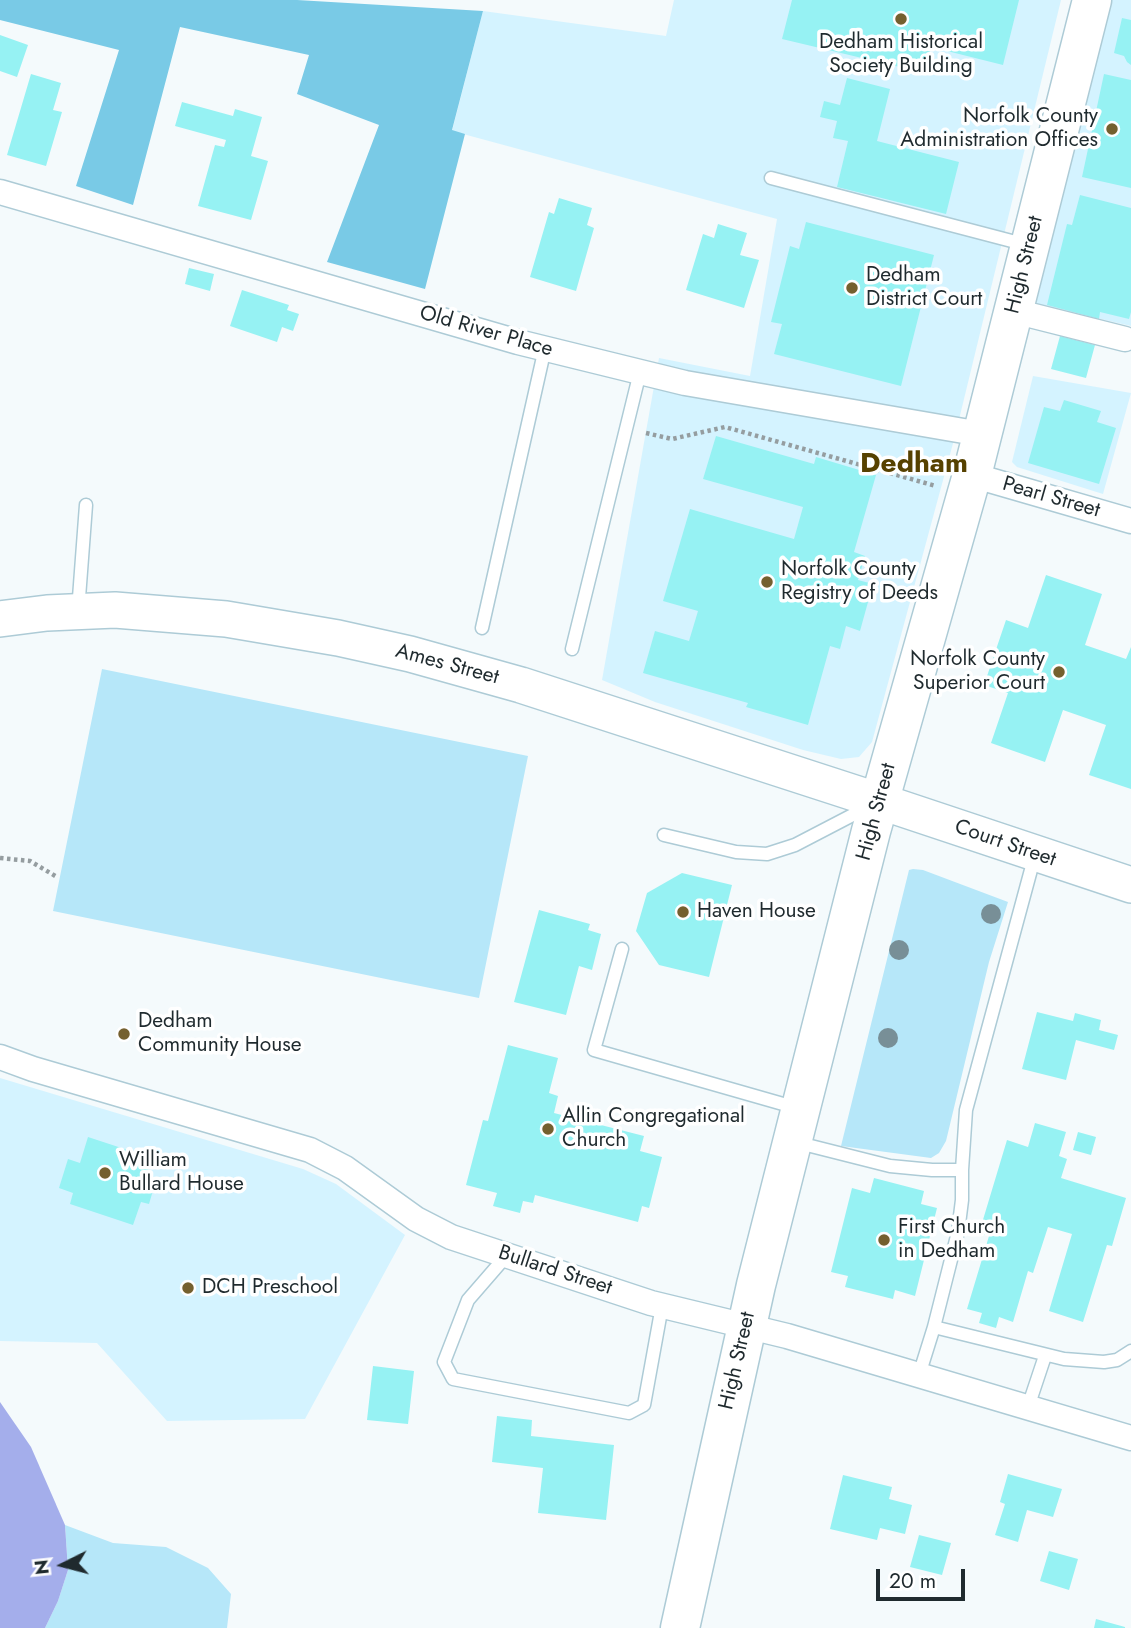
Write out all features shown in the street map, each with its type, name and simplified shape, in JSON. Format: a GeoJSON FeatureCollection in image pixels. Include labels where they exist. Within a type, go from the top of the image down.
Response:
{"type":"FeatureCollection","features":[{"type":"Feature","properties":{"kind":"main road","name":"High Street"},"geometry":{"type":"LineString","coordinates":[[680,1628],[746,1325],[879,800],[969,484],[1092,0]]}},
{"type":"Feature","properties":{"kind":"street","name":"Old River Place"},"geometry":{"type":"LineString","coordinates":[[0,192],[545,348],[640,372],[685,383],[981,434]]}},
{"type":"Feature","properties":{"kind":"street"},"geometry":{"type":"LineString","coordinates":[[1014,311],[1125,339]]}},
{"type":"Feature","properties":{"kind":"street","name":"Pearl Street"},"geometry":{"type":"LineString","coordinates":[[969,484],[1131,521]]}},
{"type":"Feature","properties":{"kind":"street","name":"Ames Street"},"geometry":{"type":"LineString","coordinates":[[0,619],[115,610],[226,619],[338,638],[410,654],[521,685],[879,800]]}},
{"type":"Feature","properties":{"kind":"street","name":"Court Street"},"geometry":{"type":"LineString","coordinates":[[879,800],[1131,886]]}},
{"type":"Feature","properties":{"kind":"street","name":"Bullard Street"},"geometry":{"type":"LineString","coordinates":[[0,1057],[310,1150],[345,1168],[432,1229],[451,1237],[662,1306],[746,1325],[1131,1438]]}},
{"type":"Feature","properties":{"kind":"lane"},"geometry":{"type":"LineString","coordinates":[[771,178],[1030,246]]}},
{"type":"Feature","properties":{"kind":"lane"},"geometry":{"type":"LineString","coordinates":[[482,628],[545,348]]}},
{"type":"Feature","properties":{"kind":"lane"},"geometry":{"type":"LineString","coordinates":[[572,649],[640,372]]}},
{"type":"Feature","properties":{"kind":"lane"},"geometry":{"type":"LineString","coordinates":[[78,611],[86,505]]}},
{"type":"Feature","properties":{"kind":"lane"},"geometry":{"type":"LineString","coordinates":[[664,835],[736,852],[767,853],[795,845],[879,800]]}},
{"type":"Feature","properties":{"kind":"lane"},"geometry":{"type":"LineString","coordinates":[[919,1375],[958,1232],[966,1110],[1035,855]]}},
{"type":"Feature","properties":{"kind":"lane"},"geometry":{"type":"LineString","coordinates":[[622,949],[594,1050],[797,1125],[900,1167],[962,1170]]}},
{"type":"Feature","properties":{"kind":"lane"},"geometry":{"type":"LineString","coordinates":[[507,1255],[468,1300],[444,1362],[453,1379],[629,1413],[644,1405],[662,1306]]}},
{"type":"Feature","properties":{"kind":"lane"},"geometry":{"type":"LineString","coordinates":[[934,1327],[1045,1356],[1104,1362],[1117,1360],[1131,1351]]}},
{"type":"Feature","properties":{"kind":"lane"},"geometry":{"type":"LineString","coordinates":[[1028,1407],[1045,1356]]}},
{"type":"Feature","properties":{"kind":"path"},"geometry":{"type":"LineString","coordinates":[[625,428],[672,439],[724,427],[969,484]]}},
{"type":"Feature","properties":{"kind":"path"},"geometry":{"type":"LineString","coordinates":[[0,858],[30,861],[57,877]]}},
{"type":"Feature","properties":{"kind":"shaded area"},"geometry":{"type":"Polygon","coordinates":[[[0,0],[297,0],[483,11],[452,130],[465,134],[425,289],[327,262],[379,125],[297,94],[309,55],[180,27],[133,205],[76,186],[119,50],[0,20],[0,0]]]}},
{"type":"Feature","properties":{"kind":"shaded area"},"geometry":{"type":"Polygon","coordinates":[[[674,0],[1061,0],[955,436],[872,742],[859,757],[841,759],[803,750],[655,702],[602,680],[659,358],[750,376],[777,219],[452,131],[483,11],[666,36],[674,0]]]}},
{"type":"Feature","properties":{"kind":"shaded area"},"geometry":{"type":"Polygon","coordinates":[[[1110,0],[1131,0],[1131,326],[1036,304],[1110,0]]]}},
{"type":"Feature","properties":{"kind":"shaded area"},"geometry":{"type":"Polygon","coordinates":[[[1033,376],[1131,393],[1103,494],[1017,467],[1012,462],[1033,376]]]}},
{"type":"Feature","properties":{"kind":"shaded area"},"geometry":{"type":"Polygon","coordinates":[[[102,669],[528,756],[479,998],[53,911],[102,669]]]}},
{"type":"Feature","properties":{"kind":"shaded area"},"geometry":{"type":"Polygon","coordinates":[[[909,870],[923,870],[1008,902],[989,962],[946,1141],[939,1153],[931,1158],[841,1146],[909,870]]]}},
{"type":"Feature","properties":{"kind":"shaded area","name":"DCH Preschool"},"geometry":{"type":"Polygon","coordinates":[[[0,1078],[303,1169],[336,1184],[405,1235],[305,1419],[167,1421],[97,1343],[0,1341],[0,1078]]]}},
{"type":"Feature","properties":{"kind":"shaded area"},"geometry":{"type":"Polygon","coordinates":[[[0,1402],[31,1447],[65,1525],[68,1570],[58,1601],[45,1628],[0,1628],[0,1402]]]}},
{"type":"Feature","properties":{"kind":"shaded area"},"geometry":{"type":"Polygon","coordinates":[[[65,1525],[113,1543],[166,1547],[208,1568],[231,1594],[227,1628],[45,1628],[58,1601],[68,1570],[65,1525]]]}},
{"type":"Feature","properties":{"kind":"building","name":"Dedham Historical Society Building"},"geometry":{"type":"Polygon","coordinates":[[[792,0],[1019,0],[1003,65],[931,47],[925,73],[782,39],[792,0]]]}},
{"type":"Feature","properties":{"kind":"building"},"geometry":{"type":"Polygon","coordinates":[[[1122,18],[1131,20],[1131,65],[1124,56],[1114,53],[1122,18]]]}},
{"type":"Feature","properties":{"kind":"building"},"geometry":{"type":"Polygon","coordinates":[[[0,35],[28,45],[17,77],[0,71],[0,35]]]}},
{"type":"Feature","properties":{"kind":"building"},"geometry":{"type":"Polygon","coordinates":[[[31,74],[61,83],[53,110],[62,112],[46,166],[7,155],[31,74]]]}},
{"type":"Feature","properties":{"kind":"building","name":"Norfolk County Administration Offices"},"geometry":{"type":"Polygon","coordinates":[[[1104,74],[1131,80],[1131,188],[1082,177],[1104,74]]]}},
{"type":"Feature","properties":{"kind":"building"},"geometry":{"type":"Polygon","coordinates":[[[847,78],[890,89],[877,141],[959,162],[946,214],[837,187],[848,141],[833,138],[837,121],[820,117],[824,101],[840,105],[847,78]]]}},
{"type":"Feature","properties":{"kind":"building"},"geometry":{"type":"Polygon","coordinates":[[[182,102],[233,116],[235,109],[262,117],[251,156],[268,161],[251,220],[198,206],[215,145],[224,147],[226,140],[175,126],[182,102]]]}},
{"type":"Feature","properties":{"kind":"building"},"geometry":{"type":"Polygon","coordinates":[[[1080,195],[1131,208],[1129,319],[1100,312],[1099,319],[1047,305],[1067,224],[1072,225],[1080,195]]]}},
{"type":"Feature","properties":{"kind":"building"},"geometry":{"type":"Polygon","coordinates":[[[559,198],[592,208],[587,225],[594,228],[576,291],[530,277],[549,212],[554,214],[559,198]]]}},
{"type":"Feature","properties":{"kind":"building","name":"Dedham District Court"},"geometry":{"type":"Polygon","coordinates":[[[806,222],[934,255],[901,386],[774,354],[782,324],[771,322],[790,246],[799,249],[806,222]]]}},
{"type":"Feature","properties":{"kind":"building"},"geometry":{"type":"Polygon","coordinates":[[[718,224],[747,233],[740,255],[759,260],[744,308],[686,290],[703,234],[714,238],[718,224]]]}},
{"type":"Feature","properties":{"kind":"building"},"geometry":{"type":"Polygon","coordinates":[[[189,268],[214,274],[210,291],[185,284],[189,268]]]}},
{"type":"Feature","properties":{"kind":"building"},"geometry":{"type":"Polygon","coordinates":[[[242,290],[289,305],[287,310],[299,314],[293,331],[282,327],[277,342],[230,326],[242,290]]]}},
{"type":"Feature","properties":{"kind":"building"},"geometry":{"type":"Polygon","coordinates":[[[1060,336],[1095,345],[1086,378],[1051,369],[1060,336]]]}},
{"type":"Feature","properties":{"kind":"building"},"geometry":{"type":"Polygon","coordinates":[[[1064,400],[1101,411],[1097,422],[1116,428],[1099,484],[1028,463],[1044,407],[1060,411],[1064,400]]]}},
{"type":"Feature","properties":{"kind":"building","name":"Norfolk County Registry of Deeds"},"geometry":{"type":"Polygon","coordinates":[[[716,436],[814,464],[816,457],[876,475],[854,552],[865,556],[858,580],[873,584],[860,631],[846,626],[840,649],[830,646],[808,725],[746,707],[748,703],[643,673],[655,631],[689,641],[698,611],[663,601],[690,509],[794,539],[803,507],[703,479],[716,436]]]}},
{"type":"Feature","properties":{"kind":"building","name":"Norfolk County Superior Court"},"geometry":{"type":"Polygon","coordinates":[[[1046,575],[1102,594],[1085,645],[1126,659],[1131,647],[1131,789],[1089,775],[1106,725],[1063,710],[1045,762],[991,743],[1008,693],[984,685],[1006,620],[1028,628],[1046,575]]]}},
{"type":"Feature","properties":{"kind":"building","name":"Haven House"},"geometry":{"type":"Polygon","coordinates":[[[682,873],[732,885],[709,977],[659,965],[636,931],[647,893],[682,873]]]}},
{"type":"Feature","properties":{"kind":"building"},"geometry":{"type":"Polygon","coordinates":[[[539,910],[590,924],[588,930],[601,934],[592,970],[579,966],[566,1015],[514,1002],[539,910]]]}},
{"type":"Feature","properties":{"kind":"building"},"geometry":{"type":"Polygon","coordinates":[[[1037,1012],[1073,1021],[1075,1013],[1101,1020],[1099,1030],[1118,1035],[1114,1050],[1076,1040],[1066,1080],[1022,1069],[1037,1012]]]}},
{"type":"Feature","properties":{"kind":"building","name":"Allin Congregational Church"},"geometry":{"type":"Polygon","coordinates":[[[508,1045],[558,1058],[549,1093],[558,1096],[554,1113],[644,1136],[640,1151],[662,1157],[649,1208],[642,1206],[638,1222],[535,1195],[533,1203],[523,1201],[520,1213],[493,1206],[497,1193],[466,1185],[483,1120],[488,1121],[508,1045]]]}},
{"type":"Feature","properties":{"kind":"building"},"geometry":{"type":"Polygon","coordinates":[[[1035,1123],[1066,1132],[1059,1156],[1067,1159],[1061,1178],[1126,1198],[1112,1246],[1107,1245],[1083,1322],[1049,1311],[1072,1234],[1048,1227],[1033,1273],[1028,1271],[1013,1322],[999,1317],[996,1328],[979,1323],[982,1313],[967,1309],[989,1236],[979,1233],[1007,1140],[1028,1147],[1035,1123]]]}},
{"type":"Feature","properties":{"kind":"building"},"geometry":{"type":"Polygon","coordinates":[[[1078,1132],[1096,1137],[1091,1155],[1073,1150],[1078,1132]]]}},
{"type":"Feature","properties":{"kind":"building","name":"William Bullard House"},"geometry":{"type":"Polygon","coordinates":[[[88,1137],[152,1158],[144,1183],[154,1187],[149,1204],[141,1202],[133,1225],[70,1204],[73,1193],[59,1188],[68,1159],[80,1163],[88,1137]]]}},
{"type":"Feature","properties":{"kind":"building","name":"First Church in Dedham"},"geometry":{"type":"Polygon","coordinates":[[[874,1178],[924,1191],[921,1204],[937,1208],[915,1296],[895,1290],[893,1299],[845,1287],[848,1276],[831,1272],[852,1188],[870,1193],[874,1178]]]}},
{"type":"Feature","properties":{"kind":"building"},"geometry":{"type":"Polygon","coordinates":[[[373,1366],[414,1371],[408,1424],[367,1420],[373,1366]]]}},
{"type":"Feature","properties":{"kind":"building"},"geometry":{"type":"Polygon","coordinates":[[[497,1416],[532,1420],[531,1436],[614,1445],[606,1520],[538,1513],[543,1468],[492,1462],[497,1416]]]}},
{"type":"Feature","properties":{"kind":"building"},"geometry":{"type":"Polygon","coordinates":[[[1008,1474],[1062,1489],[1053,1517],[1027,1510],[1018,1542],[995,1535],[1005,1504],[1000,1502],[1008,1474]]]}},
{"type":"Feature","properties":{"kind":"building"},"geometry":{"type":"Polygon","coordinates":[[[843,1475],[892,1487],[889,1499],[912,1505],[905,1534],[880,1528],[877,1540],[830,1529],[843,1475]]]}},
{"type":"Feature","properties":{"kind":"building"},"geometry":{"type":"Polygon","coordinates":[[[919,1535],[951,1543],[942,1575],[910,1567],[919,1535]]]}},
{"type":"Feature","properties":{"kind":"building"},"geometry":{"type":"Polygon","coordinates":[[[1049,1551],[1078,1559],[1069,1590],[1040,1581],[1049,1551]]]}},
{"type":"Feature","properties":{"kind":"building"},"geometry":{"type":"Polygon","coordinates":[[[1096,1619],[1125,1627],[1125,1628],[1094,1628],[1096,1619]]]}},
{"type":"Feature","properties":{"kind":"place","name":"Dedham Historical Society Building"},"geometry":{"type":"Point","coordinates":[901,19]}},
{"type":"Feature","properties":{"kind":"place","name":"Norfolk County Administration Offices"},"geometry":{"type":"Point","coordinates":[1112,129]}},
{"type":"Feature","properties":{"kind":"place","name":"Dedham District Court"},"geometry":{"type":"Point","coordinates":[852,288]}},
{"type":"Feature","properties":{"kind":"place","name":"Norfolk County Registry of Deeds"},"geometry":{"type":"Point","coordinates":[767,582]}},
{"type":"Feature","properties":{"kind":"place","name":"Norfolk County Superior Court"},"geometry":{"type":"Point","coordinates":[1059,672]}},
{"type":"Feature","properties":{"kind":"place","name":"Haven House"},"geometry":{"type":"Point","coordinates":[683,912]}},
{"type":"Feature","properties":{"kind":"place","name":"Dedham Community House"},"geometry":{"type":"Point","coordinates":[124,1034]}},
{"type":"Feature","properties":{"kind":"place","name":"Allin Congregational Church"},"geometry":{"type":"Point","coordinates":[548,1129]}},
{"type":"Feature","properties":{"kind":"place","name":"William Bullard House"},"geometry":{"type":"Point","coordinates":[105,1173]}},
{"type":"Feature","properties":{"kind":"place","name":"First Church in Dedham"},"geometry":{"type":"Point","coordinates":[884,1240]}},
{"type":"Feature","properties":{"kind":"place","name":"DCH Preschool"},"geometry":{"type":"Point","coordinates":[188,1288]}},
{"type":"Feature","properties":{"kind":"district","name":"Dedham"},"geometry":{"type":"Point","coordinates":[914,465]}}]}
